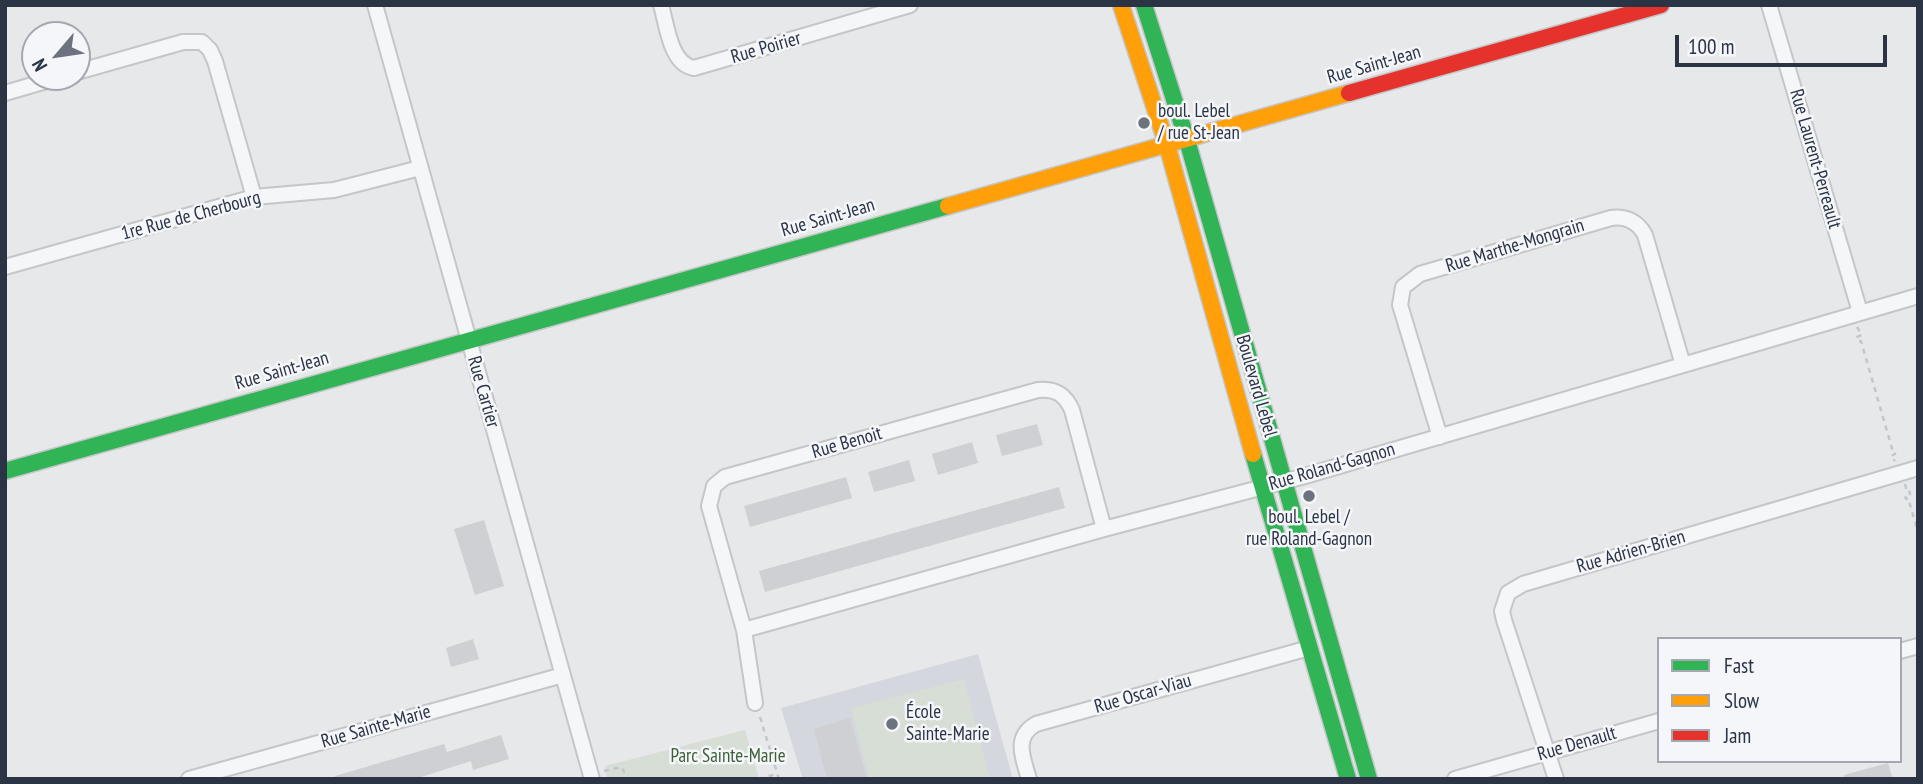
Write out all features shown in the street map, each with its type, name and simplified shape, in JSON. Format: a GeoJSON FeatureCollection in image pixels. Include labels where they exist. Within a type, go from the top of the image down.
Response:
{"type":"FeatureCollection","features":[{"type":"Feature","properties":{"kind":"street","name":"Rue Cartier"},"geometry":{"type":"LineString","coordinates":[[375,5],[563,675],[598,775]]}},
{"type":"Feature","properties":{"kind":"street","name":"Rue Poirier"},"geometry":{"type":"LineString","coordinates":[[661,5],[675,52],[681,63],[691,68],[864,12],[910,5]]}},
{"type":"Feature","properties":{"kind":"street","name":"Boulevard Lebel"},"geometry":{"type":"LineString","coordinates":[[1121,5],[1167,145],[1262,487],[1348,779]]}},
{"type":"Feature","properties":{"kind":"street","name":"Boulevard Lebel"},"geometry":{"type":"LineString","coordinates":[[1144,5],[1187,140],[1369,779]]}},
{"type":"Feature","properties":{"kind":"street","name":"Rue Saint-Jean"},"geometry":{"type":"LineString","coordinates":[[5,471],[1661,5]]}},
{"type":"Feature","properties":{"kind":"street","name":"Rue Laurent-Perreault"},"geometry":{"type":"LineString","coordinates":[[1769,5],[1858,318]]}},
{"type":"Feature","properties":{"kind":"street"},"geometry":{"type":"LineString","coordinates":[[91,68],[183,42],[202,42],[215,61],[254,197]]}},
{"type":"Feature","properties":{"kind":"street","name":"1re Rue de Cherbourg"},"geometry":{"type":"LineString","coordinates":[[5,267],[254,197],[334,190],[420,168]]}},
{"type":"Feature","properties":{"kind":"street","name":"Rue Marthe-Mongrain"},"geometry":{"type":"LineString","coordinates":[[1440,437],[1400,305],[1403,287],[1420,274],[1618,217],[1631,220],[1642,230],[1683,365]]}},
{"type":"Feature","properties":{"kind":"street","name":"Rue Roland-Gagnon"},"geometry":{"type":"LineString","coordinates":[[744,630],[1440,437],[1683,365],[1858,318],[1918,296]]}},
{"type":"Feature","properties":{"kind":"street","name":"Rue Benoit"},"geometry":{"type":"LineString","coordinates":[[755,704],[744,630],[708,500],[716,483],[725,477],[1038,390],[1052,390],[1064,396],[1072,410],[1104,529]]}},
{"type":"Feature","properties":{"kind":"street","name":"Rue Adrien-Brien"},"geometry":{"type":"LineString","coordinates":[[1556,779],[1504,620],[1504,601],[1508,593],[1515,587],[1918,468]]}},
{"type":"Feature","properties":{"kind":"street","name":"Rue Oscar-Viau"},"geometry":{"type":"LineString","coordinates":[[1029,779],[1021,752],[1021,741],[1026,732],[1036,724],[1309,648]]}},
{"type":"Feature","properties":{"kind":"street","name":"Rue Sainte-Marie"},"geometry":{"type":"LineString","coordinates":[[189,779],[563,675]]}},
{"type":"Feature","properties":{"kind":"street","name":"Rue Denault"},"geometry":{"type":"LineString","coordinates":[[1455,779],[1657,722]]}},
{"type":"Feature","properties":{"kind":"path"},"geometry":{"type":"LineString","coordinates":[[1858,318],[1858,333],[1861,332],[1862,335],[1857,337],[1858,341],[1861,341],[1895,452],[1891,456],[1896,464]]}},
{"type":"Feature","properties":{"kind":"path"},"geometry":{"type":"LineString","coordinates":[[1904,482],[1906,491],[1909,490],[1910,494],[1905,495],[1906,499],[1909,498],[1918,532]]}},
{"type":"Feature","properties":{"kind":"path"},"geometry":{"type":"LineString","coordinates":[[755,704],[779,779]]}},
{"type":"Feature","properties":{"kind":"path"},"geometry":{"type":"LineString","coordinates":[[598,775],[622,767],[626,779]]}},
{"type":"Feature","properties":{"kind":"path"},"geometry":{"type":"LineString","coordinates":[[759,779],[778,774]]}},
{"type":"Feature","properties":{"kind":"shaded area","name":"École Sainte-Marie"},"geometry":{"type":"Polygon","coordinates":[[[978,654],[1013,779],[803,779],[781,708],[978,654]]]}},
{"type":"Feature","properties":{"kind":"green space"},"geometry":{"type":"Polygon","coordinates":[[[964,679],[990,779],[869,779],[851,708],[964,679]]]}},
{"type":"Feature","properties":{"kind":"green space","name":"Parc Sainte-Marie"},"geometry":{"type":"Polygon","coordinates":[[[745,730],[759,779],[607,779],[605,766],[745,730]]]}},
{"type":"Feature","properties":{"kind":"building"},"geometry":{"type":"Polygon","coordinates":[[[1037,424],[1043,445],[1002,456],[996,435],[1037,424]]]}},
{"type":"Feature","properties":{"kind":"building"},"geometry":{"type":"Polygon","coordinates":[[[972,442],[978,463],[938,475],[932,454],[972,442]]]}},
{"type":"Feature","properties":{"kind":"building"},"geometry":{"type":"Polygon","coordinates":[[[909,460],[915,481],[874,492],[868,472],[909,460]]]}},
{"type":"Feature","properties":{"kind":"building"},"geometry":{"type":"Polygon","coordinates":[[[846,477],[852,498],[750,527],[744,506],[846,477]]]}},
{"type":"Feature","properties":{"kind":"building"},"geometry":{"type":"Polygon","coordinates":[[[1059,487],[1065,508],[765,592],[759,571],[1059,487]]]}},
{"type":"Feature","properties":{"kind":"building"},"geometry":{"type":"Polygon","coordinates":[[[484,520],[504,586],[475,595],[454,529],[484,520]]]}},
{"type":"Feature","properties":{"kind":"building"},"geometry":{"type":"Polygon","coordinates":[[[473,639],[479,659],[451,667],[446,648],[473,639]]]}},
{"type":"Feature","properties":{"kind":"building"},"geometry":{"type":"Polygon","coordinates":[[[850,718],[867,779],[827,779],[814,729],[850,718]]]}},
{"type":"Feature","properties":{"kind":"building"},"geometry":{"type":"Polygon","coordinates":[[[501,735],[509,759],[473,770],[471,761],[415,779],[336,779],[335,776],[444,744],[447,752],[501,735]]]}},
{"type":"Feature","properties":{"kind":"building"},"geometry":{"type":"Polygon","coordinates":[[[1888,763],[1893,779],[1844,779],[1844,775],[1888,763]]]}},
{"type":"Feature","properties":{"kind":"traffic: fast"},"geometry":{"type":"LineString","coordinates":[[1144,5],[1187,140],[1369,779]]}},
{"type":"Feature","properties":{"kind":"traffic: fast"},"geometry":{"type":"LineString","coordinates":[[5,471],[948,206]]}},
{"type":"Feature","properties":{"kind":"traffic: fast"},"geometry":{"type":"LineString","coordinates":[[1253,454],[1348,779]]}},
{"type":"Feature","properties":{"kind":"traffic: slow"},"geometry":{"type":"LineString","coordinates":[[1121,5],[1167,145],[1253,454]]}},
{"type":"Feature","properties":{"kind":"traffic: slow"},"geometry":{"type":"LineString","coordinates":[[948,206],[1349,93]]}},
{"type":"Feature","properties":{"kind":"traffic: jam"},"geometry":{"type":"LineString","coordinates":[[1349,93],[1661,5]]}},
{"type":"Feature","properties":{"kind":"place","name":"boul. Lebel / rue St-Jean"},"geometry":{"type":"Point","coordinates":[1144,123]}},
{"type":"Feature","properties":{"kind":"place","name":"boul. Lebel / rue Roland-Gagnon"},"geometry":{"type":"Point","coordinates":[1309,496]}},
{"type":"Feature","properties":{"kind":"place","name":"École Sainte-Marie"},"geometry":{"type":"Point","coordinates":[892,724]}}]}
